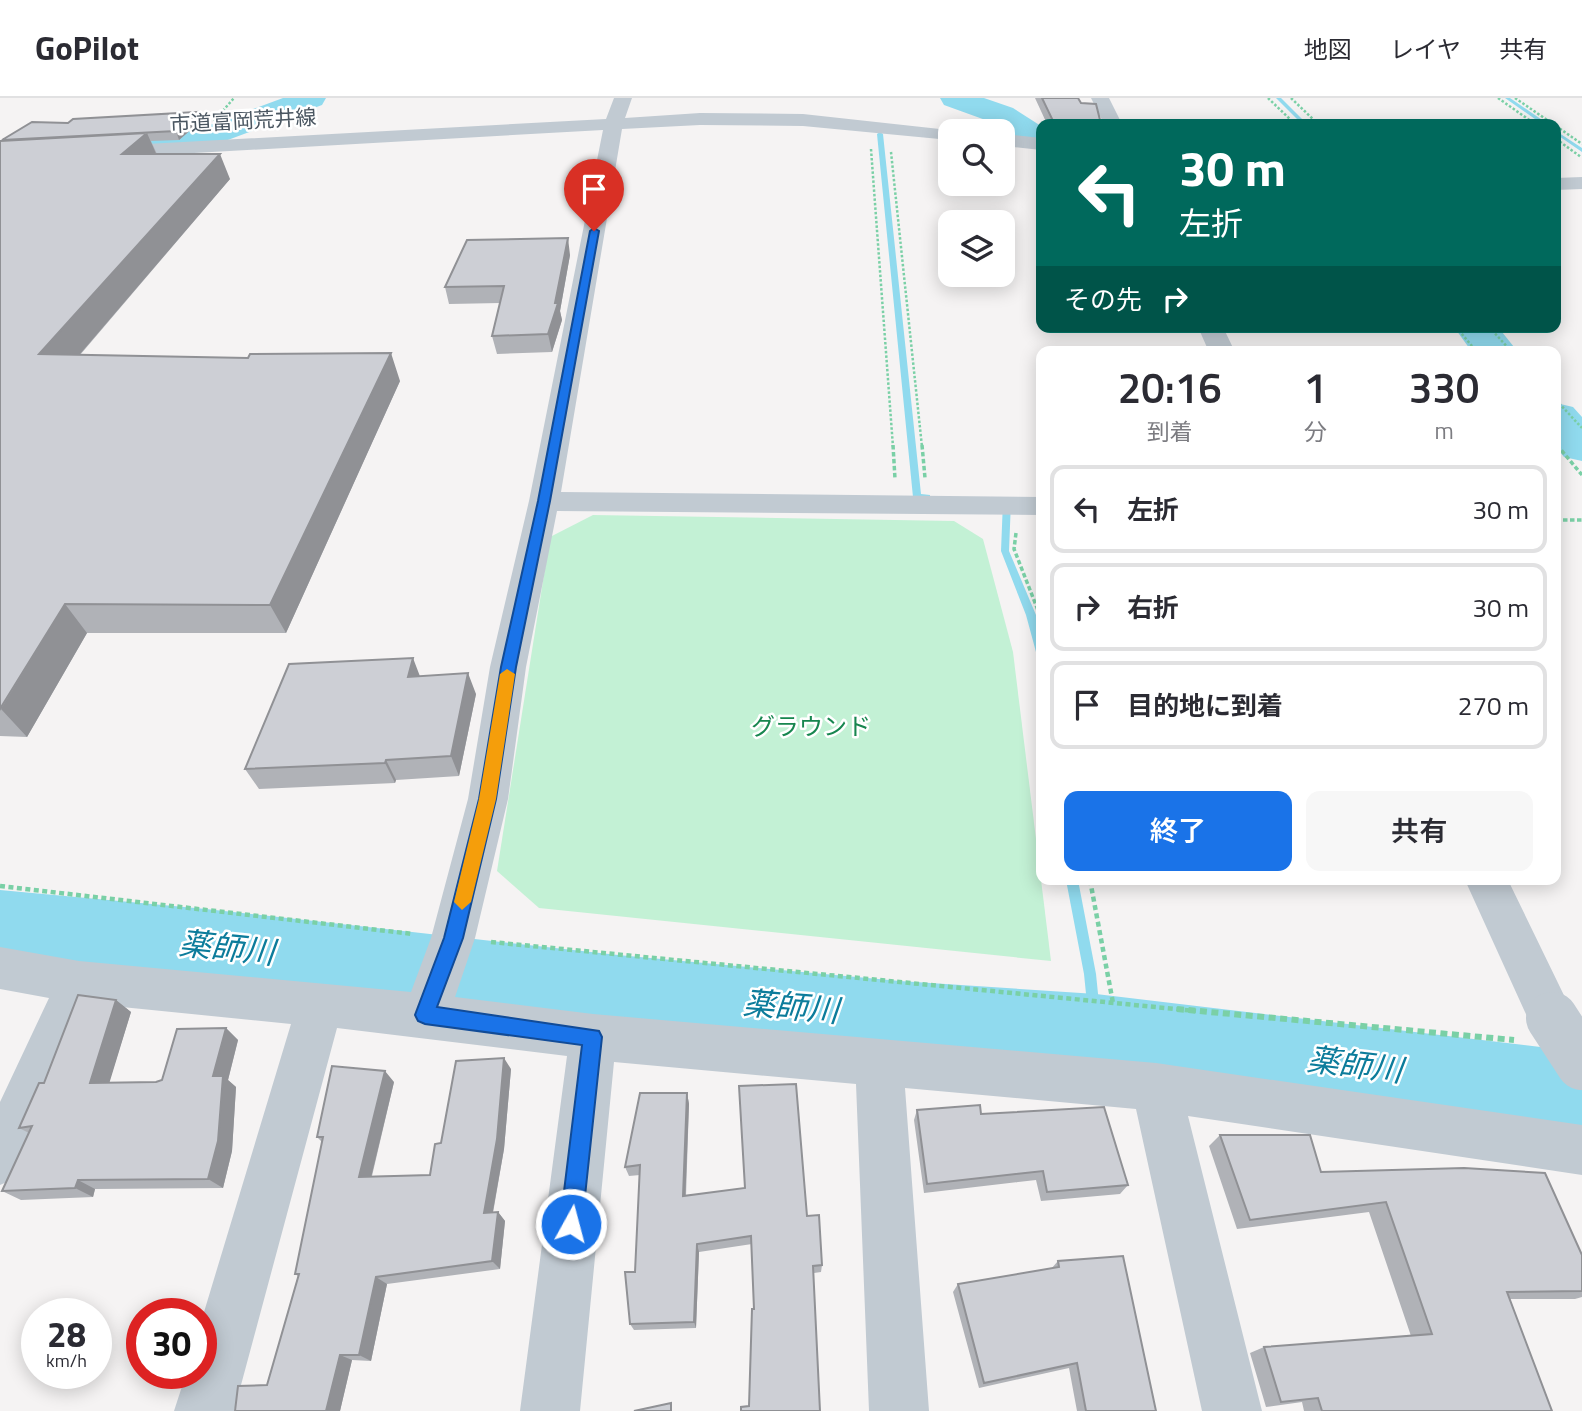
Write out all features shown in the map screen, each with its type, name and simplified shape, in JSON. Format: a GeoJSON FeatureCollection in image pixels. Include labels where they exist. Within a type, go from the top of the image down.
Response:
{"type":"FeatureCollection","features":[{"type":"Feature","properties":{"kind":"street"},"geometry":{"type":"LineString","coordinates":[[428,1005],[453,938],[488,799],[508,667],[544,501],[614,123],[623,98]]}},
{"type":"Feature","properties":{"kind":"street"},"geometry":{"type":"LineString","coordinates":[[1100,98],[1110,119]]}},
{"type":"Feature","properties":{"kind":"street","name":"市道富岡荒井線"},"geometry":{"type":"LineString","coordinates":[[0,158],[614,123],[767,118],[938,133]]}},
{"type":"Feature","properties":{"kind":"street"},"geometry":{"type":"LineString","coordinates":[[1015,141],[1036,143]]}},
{"type":"Feature","properties":{"kind":"street"},"geometry":{"type":"LineString","coordinates":[[1561,184],[1582,183]]}},
{"type":"Feature","properties":{"kind":"street"},"geometry":{"type":"LineString","coordinates":[[544,501],[1017,506]]}},
{"type":"Feature","properties":{"kind":"street"},"geometry":{"type":"LineString","coordinates":[[1488,885],[1540,1029],[1582,1064]]}},
{"type":"Feature","properties":{"kind":"street"},"geometry":{"type":"LineString","coordinates":[[0,968],[79,982],[320,1004],[428,1005],[593,1037],[1156,1087],[1582,1150]]}},
{"type":"Feature","properties":{"kind":"street"},"geometry":{"type":"LineString","coordinates":[[0,1158],[79,982]]}},
{"type":"Feature","properties":{"kind":"street"},"geometry":{"type":"LineString","coordinates":[[204,1411],[320,1004]]}},
{"type":"Feature","properties":{"kind":"street"},"geometry":{"type":"LineString","coordinates":[[550,1411],[593,1037]]}},
{"type":"Feature","properties":{"kind":"street"},"geometry":{"type":"LineString","coordinates":[[879,1064],[899,1411]]}},
{"type":"Feature","properties":{"kind":"street"},"geometry":{"type":"LineString","coordinates":[[1156,1087],[1232,1411]]}},
{"type":"Feature","properties":{"kind":"path"},"geometry":{"type":"LineString","coordinates":[[209,127],[234,98]]}},
{"type":"Feature","properties":{"kind":"path"},"geometry":{"type":"LineString","coordinates":[[1268,98],[1290,119]]}},
{"type":"Feature","properties":{"kind":"path"},"geometry":{"type":"LineString","coordinates":[[1291,98],[1313,119]]}},
{"type":"Feature","properties":{"kind":"path"},"geometry":{"type":"LineString","coordinates":[[1498,98],[1528,119]]}},
{"type":"Feature","properties":{"kind":"path"},"geometry":{"type":"LineString","coordinates":[[1515,98],[1545,119]]}},
{"type":"Feature","properties":{"kind":"path"},"geometry":{"type":"LineString","coordinates":[[879,126],[926,487]]}},
{"type":"Feature","properties":{"kind":"path"},"geometry":{"type":"LineString","coordinates":[[879,126],[896,505]]}},
{"type":"Feature","properties":{"kind":"path"},"geometry":{"type":"LineString","coordinates":[[1561,130],[1582,145]]}},
{"type":"Feature","properties":{"kind":"path"},"geometry":{"type":"LineString","coordinates":[[1561,142],[1582,157]]}},
{"type":"Feature","properties":{"kind":"path"},"geometry":{"type":"LineString","coordinates":[[1495,333],[1506,346]]}},
{"type":"Feature","properties":{"kind":"path"},"geometry":{"type":"LineString","coordinates":[[1561,405],[1582,428]]}},
{"type":"Feature","properties":{"kind":"path"},"geometry":{"type":"LineString","coordinates":[[1561,450],[1582,475]]}},
{"type":"Feature","properties":{"kind":"path"},"geometry":{"type":"LineString","coordinates":[[1017,506],[1014,549],[1036,605]]}},
{"type":"Feature","properties":{"kind":"path"},"geometry":{"type":"LineString","coordinates":[[1561,520],[1582,520]]}},
{"type":"Feature","properties":{"kind":"path"},"geometry":{"type":"LineString","coordinates":[[1091,885],[1111,1003]]}},
{"type":"Feature","properties":{"kind":"path"},"geometry":{"type":"LineString","coordinates":[[0,886],[453,938],[1074,1000],[1540,1029]]}},
{"type":"Feature","properties":{"kind":"green space","name":"グラウンド"},"geometry":{"type":"Polygon","coordinates":[[[593,515],[954,521],[983,539],[1013,652],[1036,839],[1036,885],[1042,885],[1051,961],[539,908],[497,871],[550,537],[593,515]]]}},
{"type":"Feature","properties":{"kind":"building"},"geometry":{"type":"Polygon","coordinates":[[[1042,98],[1078,98],[1081,103],[1096,104],[1100,119],[1052,119],[1042,98]]]}},
{"type":"Feature","properties":{"kind":"building"},"geometry":{"type":"Polygon","coordinates":[[[198,112],[176,131],[2,140],[32,122],[68,123],[73,119],[198,112]]]}},
{"type":"Feature","properties":{"kind":"building"},"geometry":{"type":"Polygon","coordinates":[[[147,133],[122,154],[220,154],[39,354],[248,358],[250,354],[391,353],[270,605],[65,604],[0,709],[0,141],[147,133]]]}},
{"type":"Feature","properties":{"kind":"building"},"geometry":{"type":"Polygon","coordinates":[[[568,238],[555,303],[558,303],[548,334],[492,336],[504,286],[445,287],[467,240],[568,238]]]}},
{"type":"Feature","properties":{"kind":"building"},"geometry":{"type":"Polygon","coordinates":[[[413,658],[408,677],[468,673],[451,756],[386,760],[385,763],[245,769],[289,664],[413,658]]]}},
{"type":"Feature","properties":{"kind":"building"},"geometry":{"type":"Polygon","coordinates":[[[78,995],[116,1000],[90,1083],[162,1080],[177,1029],[226,1028],[213,1076],[223,1076],[218,1141],[208,1179],[78,1180],[75,1188],[2,1191],[32,1126],[19,1128],[39,1083],[44,1083],[78,995]]]}},
{"type":"Feature","properties":{"kind":"building"},"geometry":{"type":"Polygon","coordinates":[[[504,1058],[497,1139],[484,1213],[498,1212],[492,1261],[376,1277],[359,1355],[340,1355],[326,1411],[235,1411],[238,1386],[267,1385],[299,1274],[295,1274],[323,1137],[317,1137],[332,1066],[385,1071],[359,1177],[430,1175],[435,1144],[441,1143],[456,1061],[504,1058]]]}},
{"type":"Feature","properties":{"kind":"building"},"geometry":{"type":"Polygon","coordinates":[[[796,1084],[807,1216],[819,1215],[822,1265],[813,1266],[820,1411],[741,1411],[741,1407],[749,1406],[754,1309],[751,1236],[697,1244],[694,1322],[630,1324],[625,1272],[635,1272],[640,1165],[625,1167],[640,1093],[687,1093],[683,1196],[745,1188],[739,1086],[796,1084]]]}},
{"type":"Feature","properties":{"kind":"building"},"geometry":{"type":"Polygon","coordinates":[[[980,1105],[981,1114],[1104,1107],[1128,1185],[1047,1192],[1043,1171],[927,1184],[917,1110],[980,1105]]]}},
{"type":"Feature","properties":{"kind":"building"},"geometry":{"type":"Polygon","coordinates":[[[1220,1135],[1310,1135],[1321,1172],[1464,1168],[1545,1173],[1582,1255],[1582,1291],[1507,1292],[1552,1411],[1322,1411],[1318,1398],[1281,1402],[1264,1347],[1432,1334],[1386,1202],[1250,1220],[1220,1135]]]}},
{"type":"Feature","properties":{"kind":"building"},"geometry":{"type":"Polygon","coordinates":[[[1123,1256],[1156,1411],[1086,1411],[1077,1363],[984,1383],[958,1284],[1059,1267],[1058,1261],[1123,1256]]]}},
{"type":"Feature","properties":{"kind":"building"},"geometry":{"type":"Polygon","coordinates":[[[671,1403],[671,1411],[634,1411],[671,1403]]]}},
{"type":"Feature","properties":{"kind":"waterway"},"geometry":{"type":"LineString","coordinates":[[0,151],[201,140],[311,98]]}},
{"type":"Feature","properties":{"kind":"waterway"},"geometry":{"type":"LineString","coordinates":[[955,98],[1002,115],[1026,132],[1036,135]]}},
{"type":"Feature","properties":{"kind":"waterway"},"geometry":{"type":"LineString","coordinates":[[1278,98],[1300,119]]}},
{"type":"Feature","properties":{"kind":"waterway"},"geometry":{"type":"LineString","coordinates":[[1507,98],[1538,119]]}},
{"type":"Feature","properties":{"kind":"waterway"},"geometry":{"type":"LineString","coordinates":[[880,134],[917,497],[927,497]]}},
{"type":"Feature","properties":{"kind":"waterway"},"geometry":{"type":"LineString","coordinates":[[1561,135],[1582,150]]}},
{"type":"Feature","properties":{"kind":"waterway"},"geometry":{"type":"LineString","coordinates":[[1480,333],[1491,346]]}},
{"type":"Feature","properties":{"kind":"waterway"},"geometry":{"type":"LineString","coordinates":[[1561,423],[1582,446]]}},
{"type":"Feature","properties":{"kind":"waterway"},"geometry":{"type":"LineString","coordinates":[[1007,501],[1005,551],[1036,634]]}},
{"type":"Feature","properties":{"kind":"waterway"},"geometry":{"type":"LineString","coordinates":[[1073,885],[1090,974],[1096,1033]]}},
{"type":"Feature","properties":{"kind":"waterway","name":"薬師川"},"geometry":{"type":"LineString","coordinates":[[0,923],[206,943],[618,992],[900,1019],[1096,1033],[1582,1094]]}},
{"type":"Feature","properties":{"kind":"slow traffic"},"geometry":{"type":"LineString","coordinates":[[462,902],[488,799],[507,674]]}},
{"type":"Feature","properties":{"kind":"route"},"geometry":{"type":"LineString","coordinates":[[571,1224],[593,1037],[425,1015],[453,938],[488,799],[508,667],[544,501],[594,231]]}}]}
